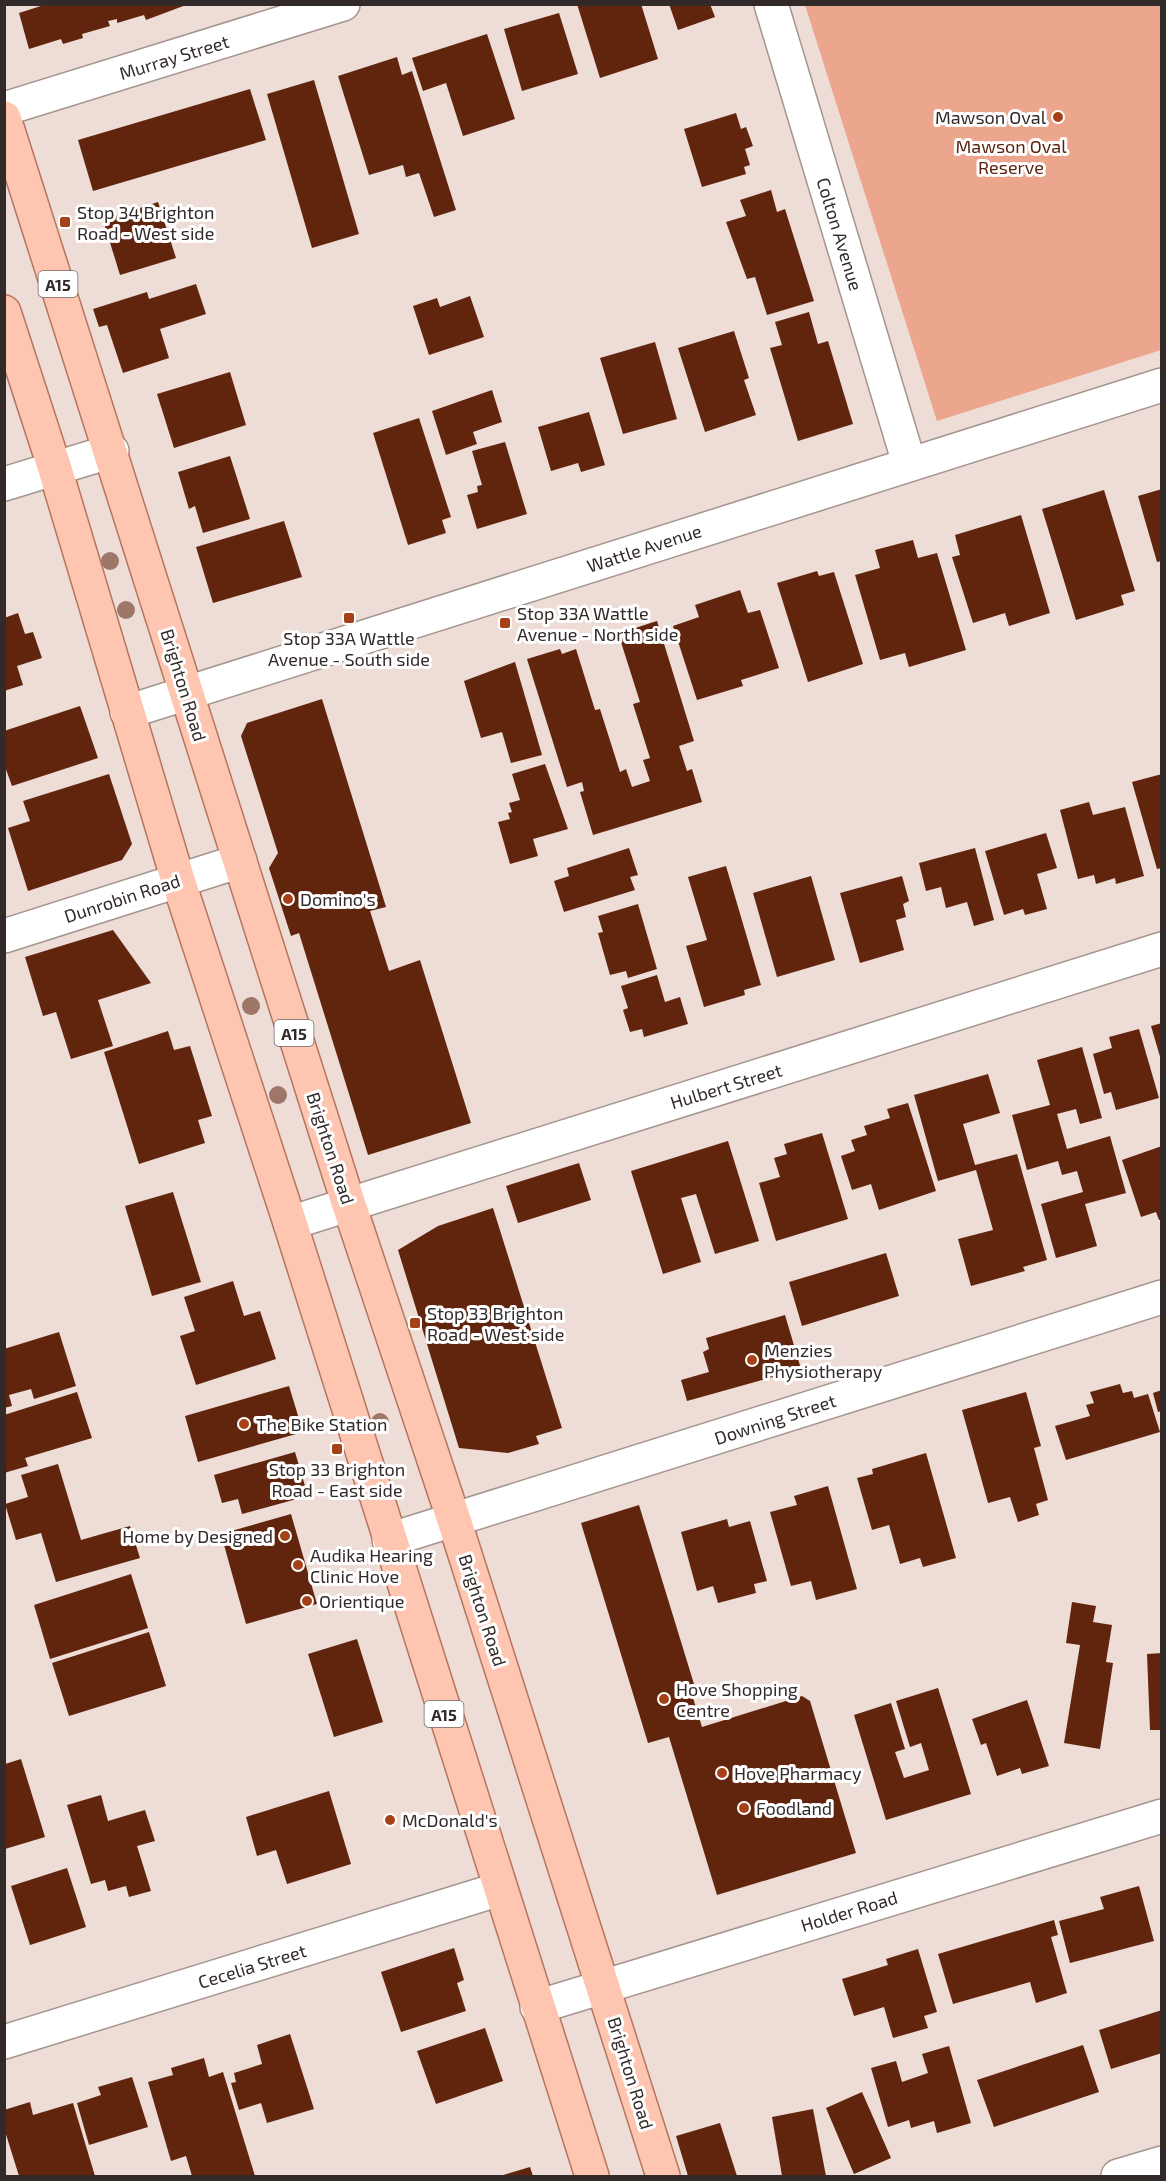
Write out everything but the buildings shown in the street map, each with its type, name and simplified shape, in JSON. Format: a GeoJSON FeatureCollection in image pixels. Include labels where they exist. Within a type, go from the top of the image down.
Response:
{"type":"FeatureCollection","features":[{"type":"Feature","properties":{"kind":"main road","name":"Brighton Road"},"geometry":{"type":"LineString","coordinates":[[4,118],[112,451],[186,693],[349,1205],[454,1521],[663,2176]]}},
{"type":"Feature","properties":{"kind":"main road","name":"A15"},"geometry":{"type":"LineString","coordinates":[[4,312],[55,469],[178,879],[290,1222],[592,2176]]}},
{"type":"Feature","properties":{"kind":"street","name":"Murray Street"},"geometry":{"type":"LineString","coordinates":[[4,109],[343,4]]}},
{"type":"Feature","properties":{"kind":"street","name":"Colton Avenue"},"geometry":{"type":"LineString","coordinates":[[771,4],[909,464]]}},
{"type":"Feature","properties":{"kind":"street","name":"Wattle Avenue"},"geometry":{"type":"LineString","coordinates":[[127,712],[1161,385]]}},
{"type":"Feature","properties":{"kind":"street"},"geometry":{"type":"LineString","coordinates":[[4,484],[112,451]]}},
{"type":"Feature","properties":{"kind":"street","name":"Dunrobin Road"},"geometry":{"type":"LineString","coordinates":[[4,936],[240,861]]}},
{"type":"Feature","properties":{"kind":"street","name":"Hulbert Street"},"geometry":{"type":"LineString","coordinates":[[290,1222],[1161,949]]}},
{"type":"Feature","properties":{"kind":"street","name":"Downing Street"},"geometry":{"type":"LineString","coordinates":[[389,1540],[1161,1297]]}},
{"type":"Feature","properties":{"kind":"street","name":"Holder Road"},"geometry":{"type":"LineString","coordinates":[[537,2007],[1161,1816]]}},
{"type":"Feature","properties":{"kind":"street","name":"Cecelia Street"},"geometry":{"type":"LineString","coordinates":[[4,2042],[500,1889]]}},
{"type":"Feature","properties":{"kind":"street"},"geometry":{"type":"LineString","coordinates":[[1118,2176],[1161,2163]]}},
{"type":"Feature","properties":{"kind":"green space","name":"Mawson Oval Reserve"},"geometry":{"type":"Polygon","coordinates":[[[805,5],[1161,5],[1161,350],[937,421],[805,5]]]}},
{"type":"Feature","properties":{"kind":"place","name":"Mawson Oval"},"geometry":{"type":"Point","coordinates":[1058,117]}},
{"type":"Feature","properties":{"kind":"place","name":"Stop 34 Brighton Road - West side"},"geometry":{"type":"Point","coordinates":[65,222]}},
{"type":"Feature","properties":{"kind":"place","name":"Stop 33A Wattle Avenue - South side"},"geometry":{"type":"Point","coordinates":[349,618]}},
{"type":"Feature","properties":{"kind":"place","name":"Stop 33A Wattle Avenue - North side"},"geometry":{"type":"Point","coordinates":[505,623]}},
{"type":"Feature","properties":{"kind":"place","name":"Domino's"},"geometry":{"type":"Point","coordinates":[288,899]}},
{"type":"Feature","properties":{"kind":"place","name":"Stop 33 Brighton Road - West side"},"geometry":{"type":"Point","coordinates":[415,1323]}},
{"type":"Feature","properties":{"kind":"place","name":"Menzies Physiotherapy"},"geometry":{"type":"Point","coordinates":[752,1360]}},
{"type":"Feature","properties":{"kind":"place","name":"The Bike Station"},"geometry":{"type":"Point","coordinates":[244,1424]}},
{"type":"Feature","properties":{"kind":"place","name":"Stop 33 Brighton Road - East side"},"geometry":{"type":"Point","coordinates":[337,1449]}},
{"type":"Feature","properties":{"kind":"place","name":"Home by Designed"},"geometry":{"type":"Point","coordinates":[285,1536]}},
{"type":"Feature","properties":{"kind":"place","name":"Audika Hearing Clinic Hove"},"geometry":{"type":"Point","coordinates":[298,1565]}},
{"type":"Feature","properties":{"kind":"place","name":"Orientique"},"geometry":{"type":"Point","coordinates":[307,1601]}},
{"type":"Feature","properties":{"kind":"place","name":"Hove Shopping Centre"},"geometry":{"type":"Point","coordinates":[664,1699]}},
{"type":"Feature","properties":{"kind":"place","name":"Hove Pharmacy"},"geometry":{"type":"Point","coordinates":[722,1773]}},
{"type":"Feature","properties":{"kind":"place","name":"Foodland"},"geometry":{"type":"Point","coordinates":[744,1808]}},
{"type":"Feature","properties":{"kind":"place","name":"McDonald's"},"geometry":{"type":"Point","coordinates":[390,1820]}}]}
